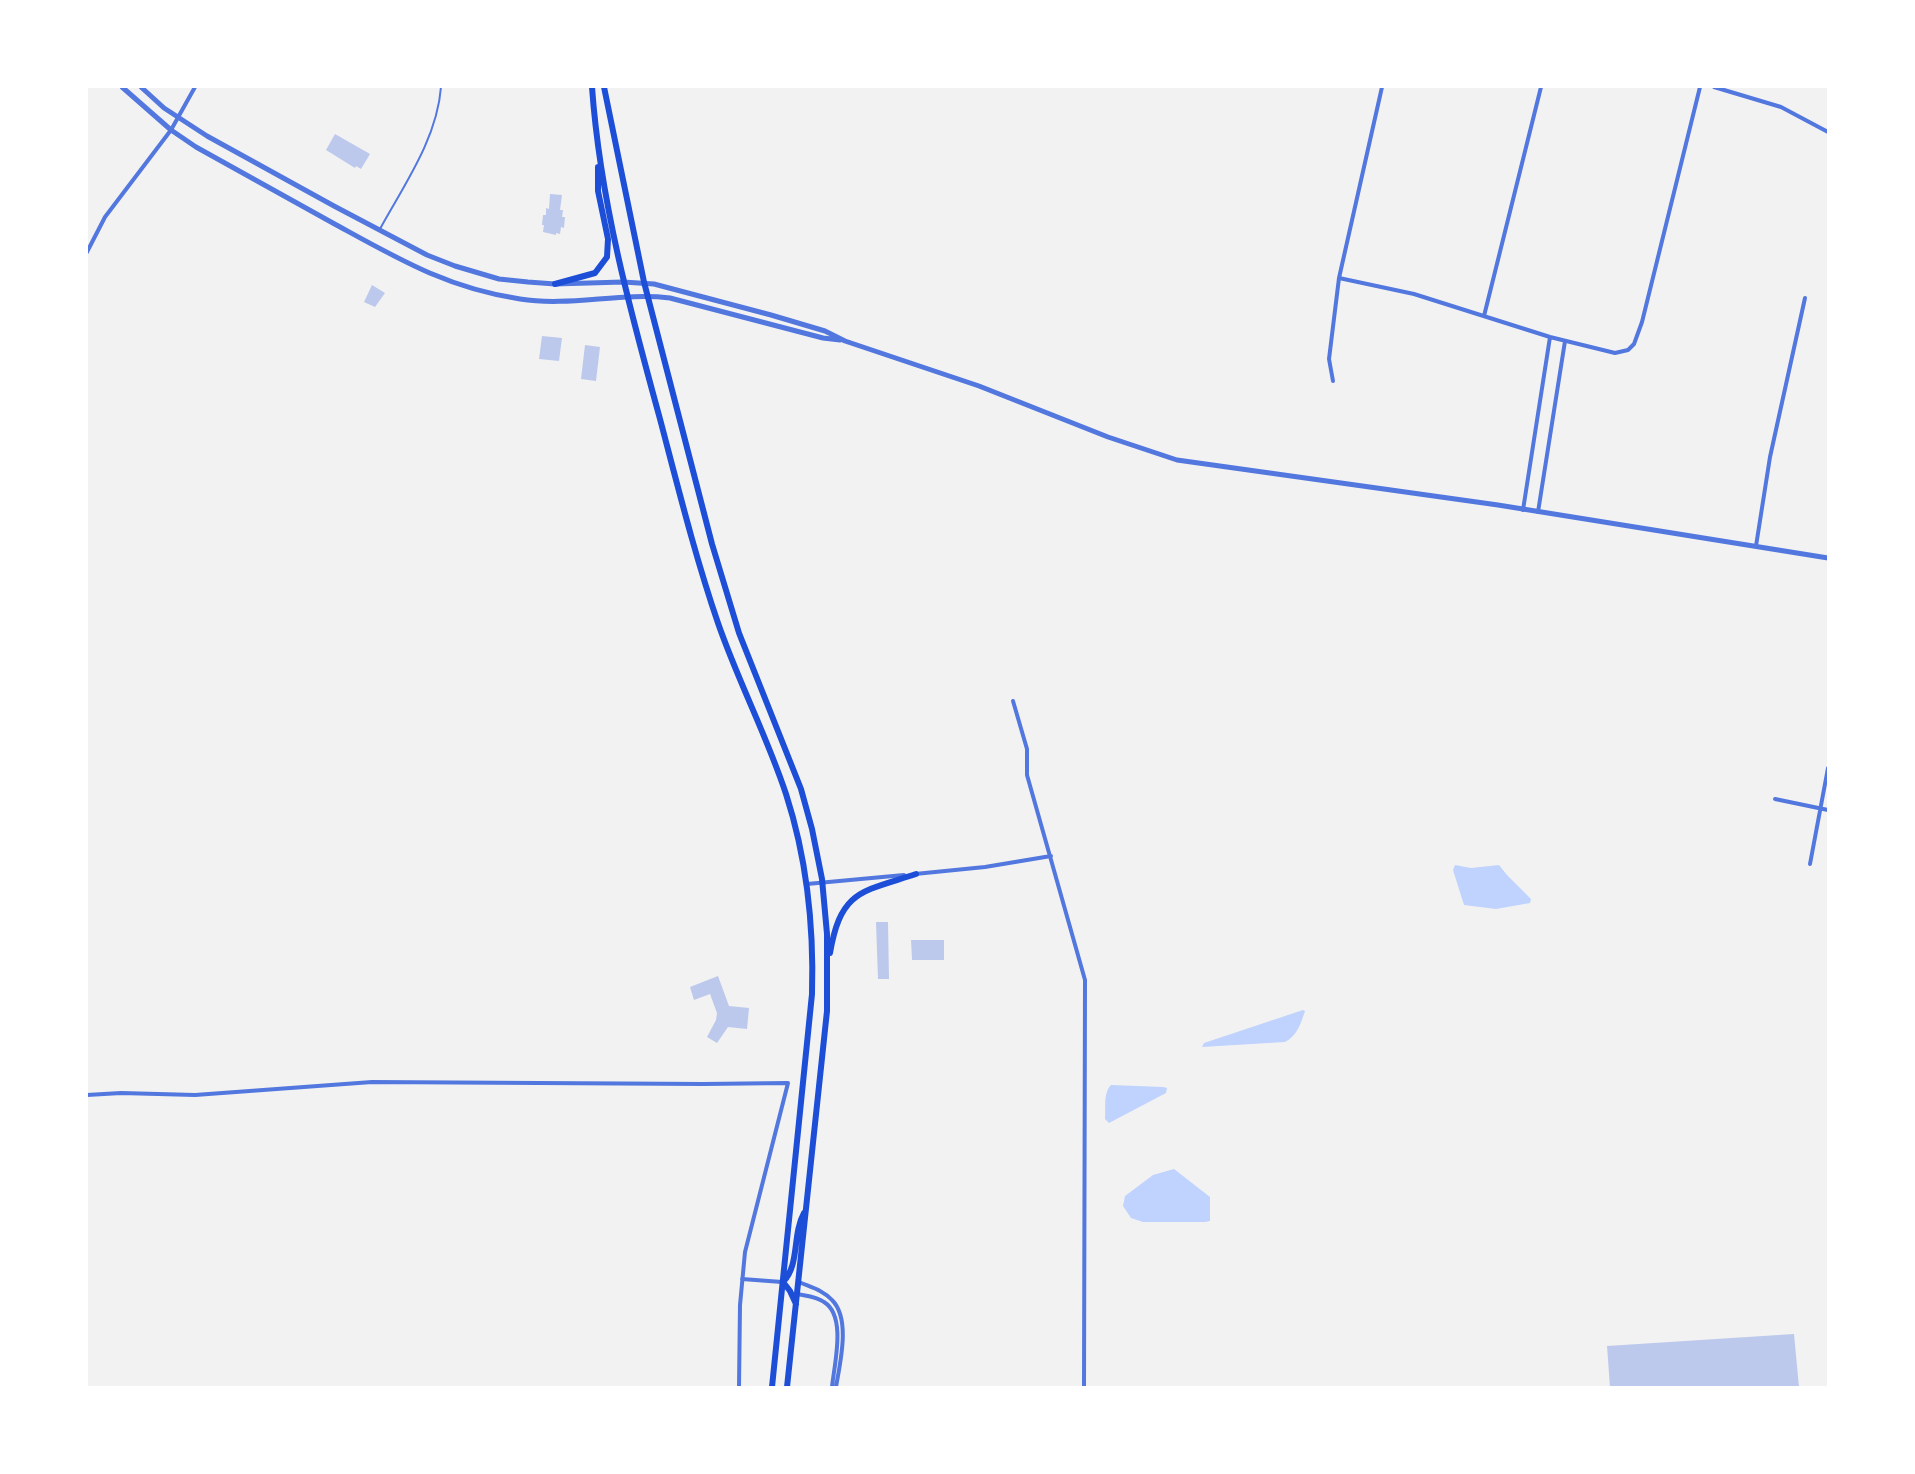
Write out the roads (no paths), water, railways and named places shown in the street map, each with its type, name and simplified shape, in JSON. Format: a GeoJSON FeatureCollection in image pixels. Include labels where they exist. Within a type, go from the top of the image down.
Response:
{"type":"FeatureCollection","features":[{"type":"Feature","properties":{"kind":"main road"},"geometry":{"type":"LineString","coordinates":[[555,284],[595,273],[607,257],[608,239],[598,191],[592,87]]}},
{"type":"Feature","properties":{"kind":"main road"},"geometry":{"type":"LineString","coordinates":[[604,87],[644,282],[726,594],[745,650],[801,789],[812,829],[822,882],[828,965],[827,1011],[787,1387]]}},
{"type":"Feature","properties":{"kind":"main road"},"geometry":{"type":"LineString","coordinates":[[597,146],[623,282],[709,595],[734,667],[786,792],[798,836],[807,884],[812,940],[812,994],[772,1387]]}},
{"type":"Feature","properties":{"kind":"main road"},"geometry":{"type":"LineString","coordinates":[[828,965],[837,924],[848,903],[868,889],[916,874]]}},
{"type":"Feature","properties":{"kind":"main road"},"geometry":{"type":"LineString","coordinates":[[783,1282],[791,1275],[796,1231],[806,1208]]}},
{"type":"Feature","properties":{"kind":"main road"},"geometry":{"type":"LineString","coordinates":[[783,1282],[796,1305]]}},
{"type":"Feature","properties":{"kind":"street"},"geometry":{"type":"LineString","coordinates":[[122,87],[171,130],[196,147],[402,261],[459,285],[529,300],[577,301],[648,296],[683,301],[823,338],[845,341]]}},
{"type":"Feature","properties":{"kind":"street"},"geometry":{"type":"LineString","coordinates":[[141,87],[178,118],[275,174],[427,255],[469,271],[499,279],[555,284],[644,282],[771,315],[825,331],[845,341],[979,386],[1108,437],[1171,459],[1538,512],[1828,558]]}},
{"type":"Feature","properties":{"kind":"street"},"geometry":{"type":"LineString","coordinates":[[87,252],[105,217],[171,130],[195,87]]}},
{"type":"Feature","properties":{"kind":"street"},"geometry":{"type":"LineString","coordinates":[[1333,381],[1329,359],[1339,278],[1382,87]]}},
{"type":"Feature","properties":{"kind":"street"},"geometry":{"type":"LineString","coordinates":[[1484,316],[1541,87]]}},
{"type":"Feature","properties":{"kind":"street"},"geometry":{"type":"LineString","coordinates":[[1339,278],[1414,294],[1550,337],[1615,352],[1628,350],[1634,344],[1642,322],[1700,87]]}},
{"type":"Feature","properties":{"kind":"street"},"geometry":{"type":"LineString","coordinates":[[1714,87],[1781,107],[1828,132]]}},
{"type":"Feature","properties":{"kind":"street"},"geometry":{"type":"LineString","coordinates":[[1756,547],[1770,457],[1805,298]]}},
{"type":"Feature","properties":{"kind":"street"},"geometry":{"type":"LineString","coordinates":[[1523,510],[1550,337]]}},
{"type":"Feature","properties":{"kind":"street"},"geometry":{"type":"LineString","coordinates":[[1538,512],[1565,340]]}},
{"type":"Feature","properties":{"kind":"street"},"geometry":{"type":"LineString","coordinates":[[1013,701],[1027,749],[1027,776],[1083,968],[1086,992],[1084,1387]]}},
{"type":"Feature","properties":{"kind":"street"},"geometry":{"type":"LineString","coordinates":[[1810,864],[1828,768]]}},
{"type":"Feature","properties":{"kind":"street"},"geometry":{"type":"LineString","coordinates":[[1775,800],[1828,810]]}},
{"type":"Feature","properties":{"kind":"street"},"geometry":{"type":"LineString","coordinates":[[807,884],[916,874],[1051,856]]}},
{"type":"Feature","properties":{"kind":"street"},"geometry":{"type":"LineString","coordinates":[[87,1095],[121,1092],[195,1095],[372,1082],[788,1083],[748,1233],[742,1279],[740,1387]]}},
{"type":"Feature","properties":{"kind":"street"},"geometry":{"type":"LineString","coordinates":[[742,1279],[783,1282]]}},
{"type":"Feature","properties":{"kind":"street"},"geometry":{"type":"LineString","coordinates":[[798,1281],[827,1295],[839,1311],[842,1336],[834,1387]]}},
{"type":"Feature","properties":{"kind":"street"},"geometry":{"type":"LineString","coordinates":[[797,1294],[825,1302],[834,1315],[837,1336],[834,1387]]}},
{"type":"Feature","properties":{"kind":"lane"},"geometry":{"type":"LineString","coordinates":[[380,229],[422,153],[433,122],[441,87]]}},
{"type":"Feature","properties":{"kind":"water"},"geometry":{"type":"Polygon","coordinates":[[[1455,865],[1471,868],[1499,865],[1531,899],[1530,903],[1496,909],[1464,905],[1453,870],[1455,865]]]}},
{"type":"Feature","properties":{"kind":"water"},"geometry":{"type":"Polygon","coordinates":[[[1305,1011],[1298,1029],[1285,1042],[1202,1047],[1204,1043],[1305,1011]]]}},
{"type":"Feature","properties":{"kind":"water"},"geometry":{"type":"Polygon","coordinates":[[[1111,1085],[1167,1088],[1166,1093],[1109,1123],[1105,1119],[1105,1101],[1111,1085]]]}},
{"type":"Feature","properties":{"kind":"water"},"geometry":{"type":"Polygon","coordinates":[[[1174,1169],[1210,1197],[1210,1221],[1143,1222],[1131,1218],[1123,1206],[1125,1196],[1153,1175],[1174,1169]]]}}]}
